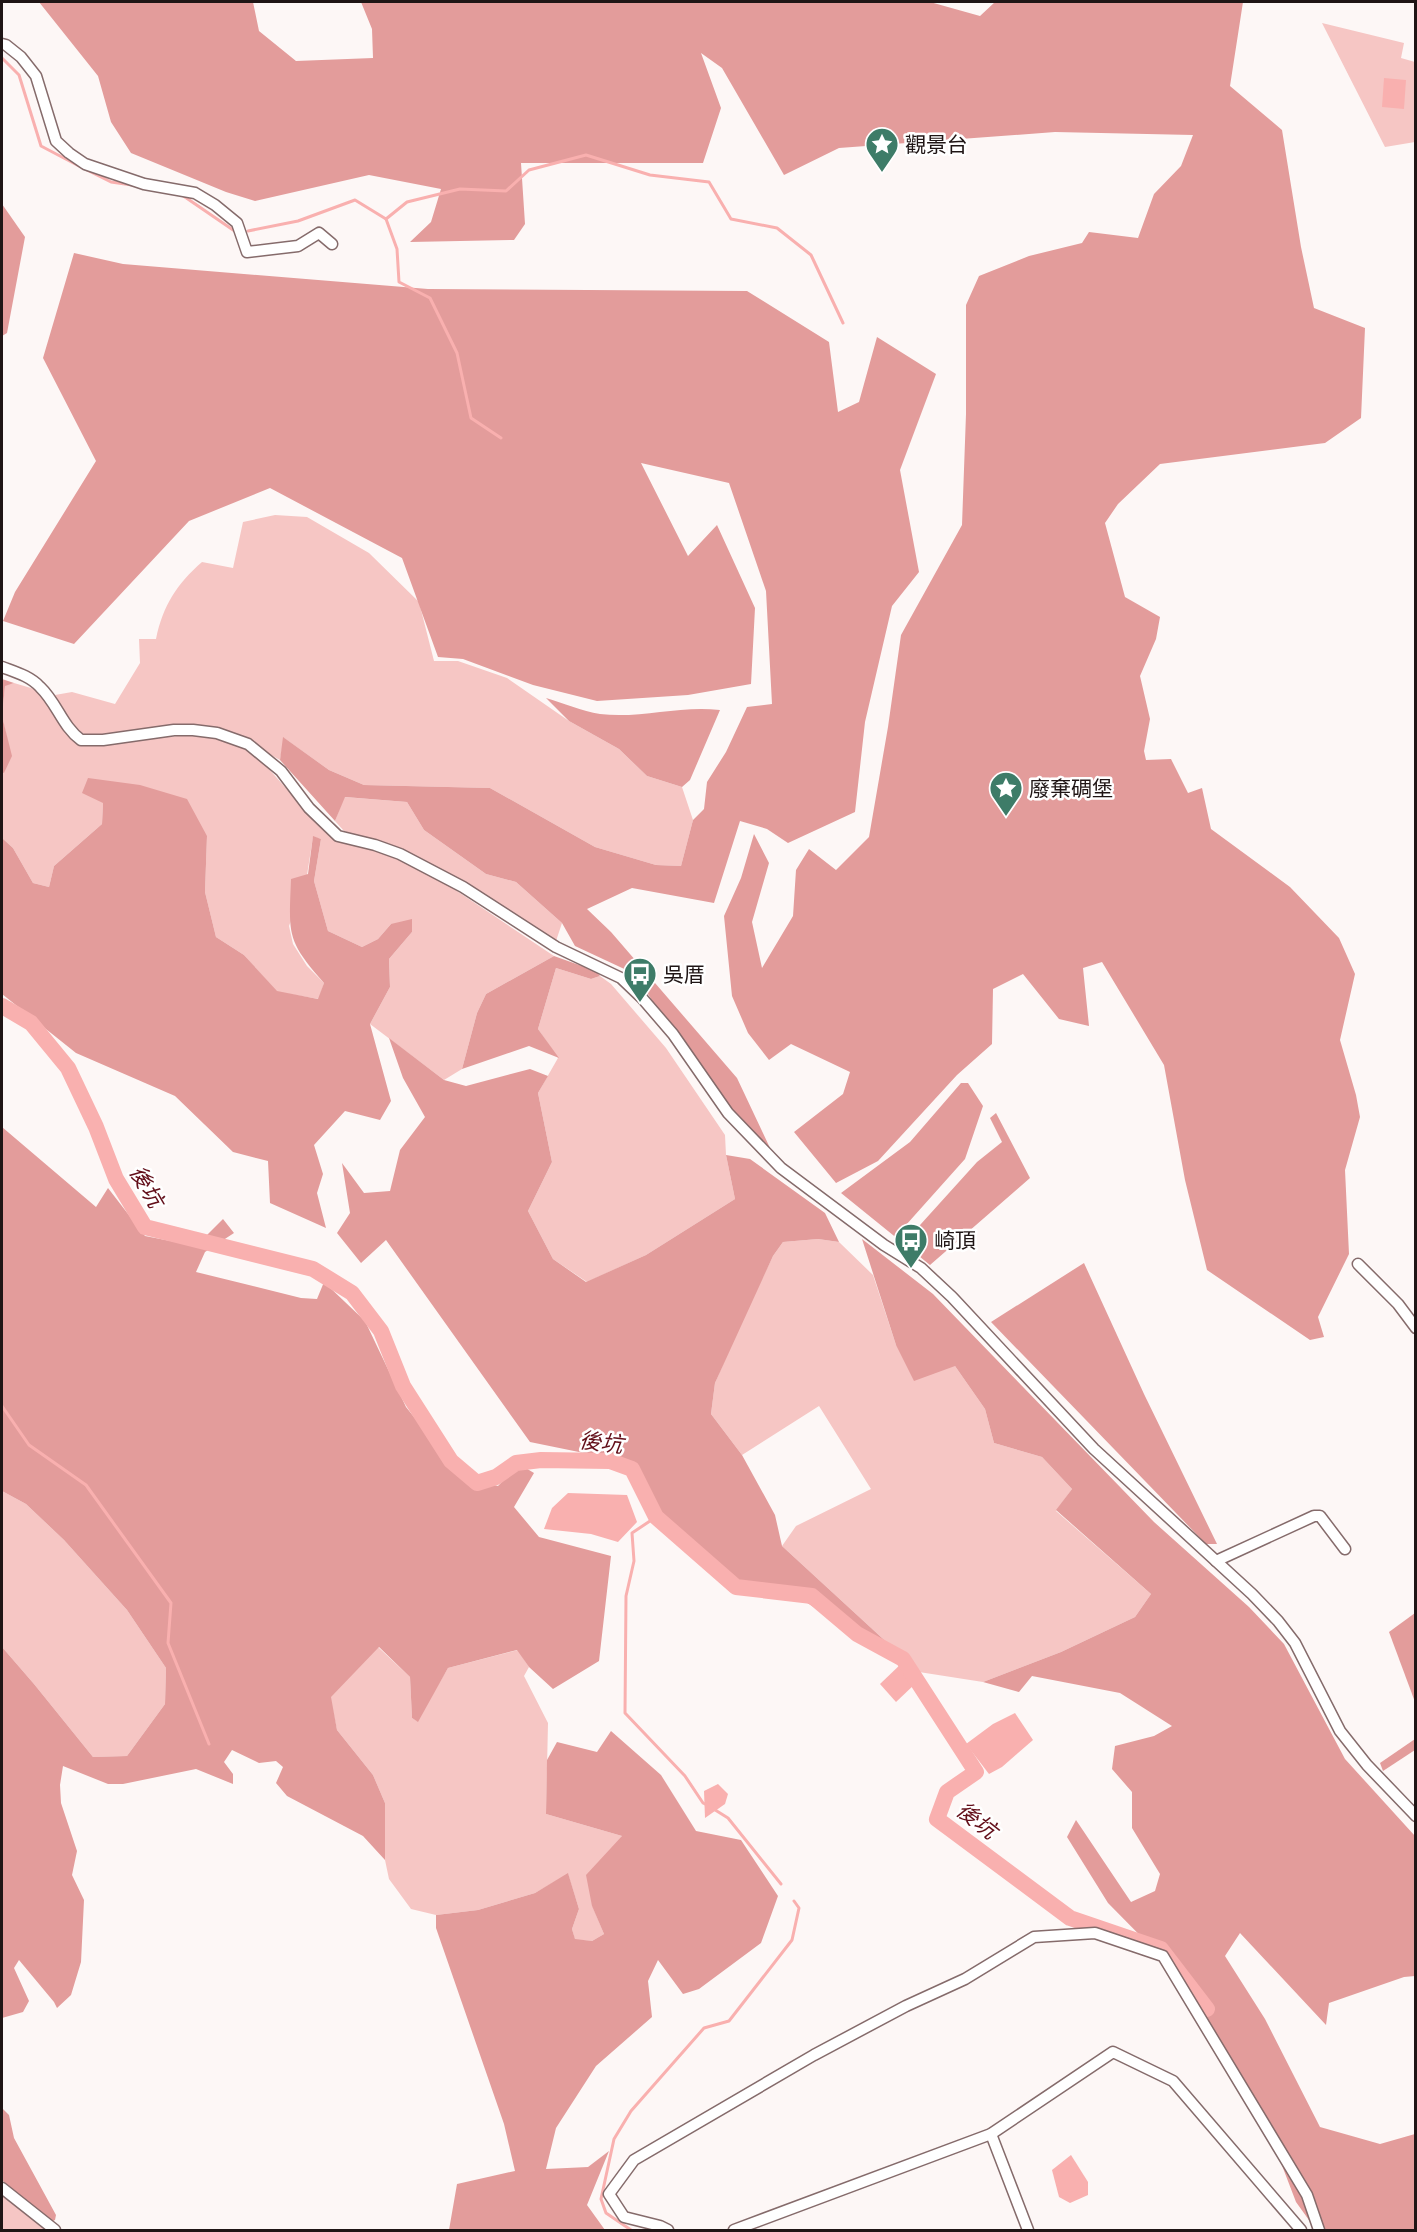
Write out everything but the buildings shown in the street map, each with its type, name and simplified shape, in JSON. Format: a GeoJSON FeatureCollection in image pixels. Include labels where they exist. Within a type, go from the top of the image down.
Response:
{"type":"FeatureCollection","features":[{"type":"Feature","properties":{"kind":"street"},"geometry":{"type":"LineString","coordinates":[[2,44],[21,57],[36,76],[56,141],[85,164],[144,184],[195,193],[215,204],[237,223],[247,252],[298,246],[319,233],[332,244]]}},
{"type":"Feature","properties":{"kind":"street"},"geometry":{"type":"LineString","coordinates":[[2,667],[31,679],[41,687],[64,724],[81,740],[102,740],[166,731],[193,730],[217,734],[248,744],[281,771],[309,808],[338,836],[375,844],[400,854],[463,887],[556,947],[621,978],[673,1034],[728,1113],[781,1168],[884,1245],[921,1268],[1094,1449],[1278,1621],[1295,1643],[1340,1731],[1367,1765],[1416,1816]]}},
{"type":"Feature","properties":{"kind":"street"},"geometry":{"type":"LineString","coordinates":[[1358,1264],[1398,1304],[1416,1328]]}},
{"type":"Feature","properties":{"kind":"street"},"geometry":{"type":"LineString","coordinates":[[1215,1561],[1314,1516],[1320,1516],[1345,1549]]}},
{"type":"Feature","properties":{"kind":"street"},"geometry":{"type":"LineString","coordinates":[[668,2230],[624,2217],[609,2194],[634,2160],[814,2055],[906,2006],[965,1979],[1034,1937],[1095,1933],[1163,1956],[1307,2195],[1319,2230]]}},
{"type":"Feature","properties":{"kind":"street"},"geometry":{"type":"LineString","coordinates":[[734,2230],[991,2133],[1113,2052],[1173,2081],[1301,2230]]}},
{"type":"Feature","properties":{"kind":"street"},"geometry":{"type":"LineString","coordinates":[[991,2133],[1028,2230]]}},
{"type":"Feature","properties":{"kind":"street"},"geometry":{"type":"LineString","coordinates":[[2,2188],[55,2230]]}},
{"type":"Feature","properties":{"kind":"shaded area"},"geometry":{"type":"Polygon","coordinates":[[[39,2],[253,2],[259,31],[296,61],[373,58],[372,29],[361,2],[930,2],[980,16],[995,2],[1243,2],[1230,86],[1282,130],[1301,247],[1314,308],[1365,328],[1361,418],[1325,443],[1160,464],[1118,504],[1105,523],[1125,597],[1160,617],[1156,639],[1140,676],[1150,719],[1144,751],[1146,760],[1171,759],[1188,793],[1202,788],[1211,829],[1290,887],[1339,938],[1355,974],[1340,1040],[1360,1117],[1345,1170],[1349,1254],[1318,1317],[1324,1337],[1310,1340],[1207,1270],[1185,1180],[1164,1065],[1102,962],[1083,968],[1089,1026],[1059,1019],[1023,974],[993,989],[992,1044],[957,1075],[878,1161],[836,1183],[794,1132],[843,1094],[850,1072],[791,1044],[769,1060],[748,1033],[732,996],[724,916],[741,878],[754,834],[769,863],[752,922],[762,968],[793,916],[796,870],[809,849],[836,870],[869,837],[901,635],[962,525],[966,414],[966,305],[979,276],[1029,256],[1082,243],[1089,232],[1138,238],[1154,194],[1181,166],[1193,135],[1055,132],[839,148],[784,175],[722,68],[701,53],[721,108],[703,163],[521,163],[525,224],[514,240],[410,242],[431,222],[441,189],[369,175],[255,201],[226,192],[131,153],[111,122],[98,76],[39,2]]]}},
{"type":"Feature","properties":{"kind":"shaded area"},"geometry":{"type":"Polygon","coordinates":[[[1322,23],[1404,43],[1401,58],[1415,62],[1415,142],[1385,147],[1322,23]]]}},
{"type":"Feature","properties":{"kind":"shaded area"},"geometry":{"type":"Polygon","coordinates":[[[1384,78],[1406,80],[1404,109],[1382,107],[1384,78]]]}},
{"type":"Feature","properties":{"kind":"shaded area"},"geometry":{"type":"Polygon","coordinates":[[[2,204],[25,237],[7,333],[2,336],[2,204]]]}},
{"type":"Feature","properties":{"kind":"shaded area"},"geometry":{"type":"Polygon","coordinates":[[[74,253],[123,264],[428,289],[747,291],[829,342],[838,412],[859,402],[877,337],[936,374],[900,470],[919,572],[892,606],[865,722],[855,812],[788,843],[767,829],[740,821],[714,903],[632,888],[587,909],[611,932],[737,1078],[770,1148],[744,1129],[670,1028],[635,974],[575,946],[562,923],[516,882],[486,874],[424,830],[407,802],[345,797],[335,821],[280,760],[283,737],[329,770],[364,785],[490,788],[595,847],[656,865],[681,866],[693,820],[704,809],[707,782],[726,752],[747,707],[772,704],[766,591],[729,483],[641,463],[688,556],[717,525],[755,608],[751,684],[688,695],[597,701],[533,685],[463,659],[438,657],[402,558],[270,488],[189,521],[74,644],[3,621],[15,592],[96,461],[43,358],[74,253]]]}},
{"type":"Feature","properties":{"kind":"shaded area"},"geometry":{"type":"Polygon","coordinates":[[[275,515],[307,517],[369,553],[419,602],[434,661],[458,661],[507,678],[569,721],[619,749],[647,776],[682,787],[693,820],[681,866],[656,865],[595,847],[490,788],[364,785],[329,770],[284,738],[280,760],[228,731],[87,736],[77,728],[68,718],[55,695],[72,692],[115,704],[140,663],[139,639],[156,639],[167,605],[178,587],[202,562],[233,568],[243,522],[275,515]]]}},
{"type":"Feature","properties":{"kind":"shaded area"},"geometry":{"type":"Polygon","coordinates":[[[2,679],[14,683],[5,686],[2,716],[2,679]]]}},
{"type":"Feature","properties":{"kind":"shaded area"},"geometry":{"type":"Polygon","coordinates":[[[14,683],[41,691],[69,736],[81,745],[188,735],[215,738],[251,749],[309,814],[368,847],[397,858],[442,881],[554,956],[486,994],[477,1013],[462,1069],[444,1080],[370,1024],[390,987],[389,959],[412,932],[391,924],[378,939],[362,947],[328,931],[314,881],[321,839],[313,837],[307,875],[289,926],[293,944],[307,966],[324,983],[319,999],[277,992],[244,955],[216,937],[205,892],[207,836],[103,803],[102,824],[54,866],[49,887],[33,883],[13,848],[2,838],[2,772],[11,756],[2,716],[5,685],[14,683]]]}},
{"type":"Feature","properties":{"kind":"shaded area"},"geometry":{"type":"Polygon","coordinates":[[[546,698],[600,714],[645,714],[690,709],[720,710],[690,780],[682,787],[647,776],[619,749],[569,721],[546,698]]]}},
{"type":"Feature","properties":{"kind":"shaded area"},"geometry":{"type":"Polygon","coordinates":[[[2,716],[12,756],[4,773],[2,772],[2,716]]]}},
{"type":"Feature","properties":{"kind":"shaded area"},"geometry":{"type":"Polygon","coordinates":[[[88,778],[140,785],[187,799],[207,836],[205,892],[216,937],[244,955],[277,991],[318,999],[324,983],[296,946],[292,936],[290,913],[291,879],[308,874],[313,836],[321,839],[314,881],[328,931],[362,947],[378,939],[391,924],[412,919],[412,932],[389,959],[390,987],[370,1024],[391,1101],[380,1120],[345,1111],[314,1145],[323,1174],[317,1193],[326,1228],[270,1203],[268,1161],[233,1152],[175,1096],[76,1053],[2,994],[2,838],[13,848],[33,883],[49,887],[54,866],[102,824],[103,803],[82,793],[88,778]]]}},
{"type":"Feature","properties":{"kind":"shaded area"},"geometry":{"type":"Polygon","coordinates":[[[344,797],[407,802],[424,830],[486,874],[516,882],[562,923],[555,944],[470,888],[344,831],[335,821],[344,797]]]}},
{"type":"Feature","properties":{"kind":"shaded area"},"geometry":{"type":"Polygon","coordinates":[[[554,956],[596,971],[600,976],[591,979],[556,968],[538,1029],[559,1058],[529,1046],[462,1069],[477,1013],[486,994],[554,956]]]}},
{"type":"Feature","properties":{"kind":"shaded area"},"geometry":{"type":"Polygon","coordinates":[[[556,968],[591,979],[600,976],[611,984],[666,1048],[725,1135],[726,1155],[735,1199],[646,1255],[587,1282],[553,1259],[528,1211],[552,1162],[538,1093],[558,1058],[538,1029],[556,968]]]}},
{"type":"Feature","properties":{"kind":"shaded area"},"geometry":{"type":"Polygon","coordinates":[[[389,1038],[444,1080],[466,1086],[530,1069],[548,1076],[538,1093],[552,1162],[528,1211],[553,1259],[586,1282],[646,1255],[735,1199],[726,1155],[750,1159],[825,1213],[839,1242],[818,1239],[783,1242],[773,1256],[715,1383],[711,1414],[742,1455],[775,1515],[782,1546],[919,1672],[783,1588],[748,1592],[662,1517],[647,1500],[623,1461],[530,1442],[386,1240],[361,1263],[337,1233],[350,1213],[342,1163],[364,1193],[390,1191],[400,1150],[425,1117],[403,1078],[389,1038]]]}},
{"type":"Feature","properties":{"kind":"shaded area"},"geometry":{"type":"Polygon","coordinates":[[[961,1083],[968,1083],[983,1106],[965,1159],[906,1225],[911,1235],[977,1162],[1002,1142],[990,1118],[996,1113],[1030,1178],[930,1265],[841,1193],[910,1142],[961,1083]]]}},
{"type":"Feature","properties":{"kind":"shaded area"},"geometry":{"type":"Polygon","coordinates":[[[2,1127],[96,1207],[108,1188],[145,1236],[181,1243],[206,1236],[223,1219],[234,1233],[205,1252],[196,1272],[301,1298],[317,1299],[324,1282],[365,1321],[406,1407],[461,1476],[498,1486],[519,1464],[534,1473],[514,1507],[539,1537],[611,1556],[599,1661],[553,1689],[529,1667],[517,1650],[448,1668],[418,1722],[412,1718],[410,1677],[379,1647],[331,1697],[337,1730],[373,1775],[385,1803],[385,1860],[363,1836],[287,1796],[276,1783],[283,1767],[276,1761],[259,1763],[232,1750],[224,1762],[233,1774],[233,1784],[196,1769],[123,1784],[108,1784],[63,1766],[60,1785],[61,1803],[77,1851],[72,1875],[84,1900],[81,1962],[71,1995],[57,2008],[19,1960],[14,1968],[29,2001],[23,2012],[2,2018],[2,1647],[93,1757],[127,1756],[165,1704],[166,1668],[127,1610],[64,1540],[26,1504],[2,1491],[2,1127]]]}},
{"type":"Feature","properties":{"kind":"shaded area"},"geometry":{"type":"Polygon","coordinates":[[[818,1239],[839,1242],[873,1275],[896,1345],[955,1366],[985,1409],[994,1443],[1042,1457],[1072,1489],[1056,1511],[1151,1594],[1135,1617],[1061,1652],[983,1682],[919,1672],[782,1546],[796,1526],[871,1489],[819,1406],[742,1455],[711,1414],[715,1383],[773,1256],[783,1242],[818,1239]]]}},
{"type":"Feature","properties":{"kind":"shaded area"},"geometry":{"type":"Polygon","coordinates":[[[862,1239],[933,1294],[1154,1522],[1249,1607],[1284,1644],[1345,1759],[1415,1836],[1415,1976],[1404,1977],[1329,2003],[1326,2025],[1240,1933],[1225,1956],[1265,2019],[1320,2127],[1380,2144],[1415,2134],[1415,2230],[1316,2230],[1296,2202],[1273,2142],[1180,1976],[1108,1903],[1067,1837],[1076,1820],[1131,1902],[1155,1891],[1160,1874],[1132,1828],[1132,1792],[1112,1769],[1115,1746],[1154,1736],[1172,1726],[1120,1693],[1032,1676],[1019,1692],[983,1682],[1061,1652],[1135,1617],[1151,1594],[1056,1510],[1072,1489],[1042,1457],[994,1443],[985,1409],[955,1366],[914,1381],[896,1345],[862,1239]]]}},
{"type":"Feature","properties":{"kind":"shaded area"},"geometry":{"type":"Polygon","coordinates":[[[1084,1263],[1144,1394],[1217,1544],[1206,1544],[991,1322],[1084,1263]]]}},
{"type":"Feature","properties":{"kind":"shaded area"},"geometry":{"type":"Polygon","coordinates":[[[2,1491],[26,1504],[64,1540],[127,1610],[166,1668],[165,1704],[127,1756],[93,1757],[2,1647],[2,1491]]]}},
{"type":"Feature","properties":{"kind":"shaded area"},"geometry":{"type":"Polygon","coordinates":[[[568,1493],[627,1495],[637,1522],[618,1542],[591,1534],[544,1529],[552,1508],[568,1493]]]}},
{"type":"Feature","properties":{"kind":"shaded area"},"geometry":{"type":"Polygon","coordinates":[[[1415,1613],[1415,1702],[1389,1632],[1415,1613]]]}},
{"type":"Feature","properties":{"kind":"shaded area"},"geometry":{"type":"Polygon","coordinates":[[[378,1647],[410,1677],[412,1718],[417,1721],[448,1668],[518,1650],[529,1667],[524,1676],[548,1723],[546,1814],[622,1836],[592,1905],[604,1934],[592,1941],[575,1940],[572,1929],[579,1909],[568,1874],[535,1893],[478,1910],[436,1915],[411,1909],[389,1879],[385,1860],[385,1803],[373,1775],[337,1730],[330,1697],[378,1647]]]}},
{"type":"Feature","properties":{"kind":"shaded area"},"geometry":{"type":"Polygon","coordinates":[[[903,1662],[916,1683],[896,1702],[880,1684],[903,1662]]]}},
{"type":"Feature","properties":{"kind":"shaded area"},"geometry":{"type":"Polygon","coordinates":[[[1015,1713],[1033,1740],[1002,1767],[989,1774],[966,1744],[993,1724],[1015,1713]]]}},
{"type":"Feature","properties":{"kind":"shaded area"},"geometry":{"type":"Polygon","coordinates":[[[611,1731],[661,1775],[696,1831],[741,1840],[778,1896],[761,1943],[699,1989],[683,1994],[658,1960],[648,1981],[652,2017],[596,2066],[556,2128],[546,2169],[588,2167],[609,2151],[587,2205],[605,2230],[449,2230],[457,2184],[515,2171],[504,2124],[436,1928],[436,1915],[478,1910],[535,1893],[568,1873],[579,1909],[572,1929],[575,1939],[592,1941],[604,1934],[592,1906],[586,1875],[622,1836],[546,1814],[547,1760],[557,1742],[597,1752],[611,1731]]]}},
{"type":"Feature","properties":{"kind":"shaded area"},"geometry":{"type":"Polygon","coordinates":[[[1415,1739],[1415,1750],[1383,1771],[1380,1763],[1415,1739]]]}},
{"type":"Feature","properties":{"kind":"shaded area"},"geometry":{"type":"Polygon","coordinates":[[[718,1784],[728,1794],[725,1804],[705,1818],[704,1791],[718,1784]]]}},
{"type":"Feature","properties":{"kind":"shaded area"},"geometry":{"type":"Polygon","coordinates":[[[2,2108],[9,2115],[14,2138],[56,2215],[55,2220],[49,2223],[2,2180],[2,2108]]]}},
{"type":"Feature","properties":{"kind":"shaded area"},"geometry":{"type":"Polygon","coordinates":[[[1071,2155],[1088,2182],[1088,2195],[1070,2203],[1059,2197],[1052,2170],[1071,2155]]]}},
{"type":"Feature","properties":{"kind":"shaded area"},"geometry":{"type":"Polygon","coordinates":[[[2,2190],[46,2230],[2,2230],[2,2190]]]}},
{"type":"Feature","properties":{"kind":"waterway"},"geometry":{"type":"LineString","coordinates":[[2,58],[19,75],[41,146],[79,166]]}},
{"type":"Feature","properties":{"kind":"waterway"},"geometry":{"type":"LineString","coordinates":[[248,231],[298,221],[355,200],[386,219],[407,202],[460,189],[506,191],[529,170],[586,155],[650,175],[709,182],[731,219],[777,228],[811,255],[843,323]]}},
{"type":"Feature","properties":{"kind":"waterway"},"geometry":{"type":"LineString","coordinates":[[85,169],[111,182],[132,185]]}},
{"type":"Feature","properties":{"kind":"waterway"},"geometry":{"type":"LineString","coordinates":[[182,195],[236,232]]}},
{"type":"Feature","properties":{"kind":"waterway"},"geometry":{"type":"LineString","coordinates":[[386,219],[397,249],[399,282],[430,298],[457,353],[471,418],[501,438]]}},
{"type":"Feature","properties":{"kind":"waterway","name":"後坑"},"geometry":{"type":"LineString","coordinates":[[2,1006],[31,1023],[68,1068],[96,1127],[116,1179],[145,1227],[313,1269],[352,1293],[381,1331],[403,1386],[451,1461],[477,1483],[496,1477],[516,1463],[541,1460],[610,1461],[632,1469],[656,1517],[736,1587],[812,1596],[857,1634],[903,1659],[976,1772],[947,1792],[937,1819],[1070,1918],[1161,1949],[1207,2009]]}},
{"type":"Feature","properties":{"kind":"waterway"},"geometry":{"type":"LineString","coordinates":[[2,1406],[29,1445],[86,1485],[171,1603],[168,1643],[209,1744]]}},
{"type":"Feature","properties":{"kind":"waterway"},"geometry":{"type":"LineString","coordinates":[[656,1517],[632,1533],[634,1561],[626,1596],[625,1713],[685,1776],[703,1803],[707,1805]]}},
{"type":"Feature","properties":{"kind":"waterway"},"geometry":{"type":"LineString","coordinates":[[712,1808],[728,1818],[781,1884]]}},
{"type":"Feature","properties":{"kind":"waterway"},"geometry":{"type":"LineString","coordinates":[[631,2230],[606,2213],[601,2199],[614,2139],[631,2111],[704,2028],[729,2021],[792,1940],[799,1908],[794,1901]]}},
{"type":"Feature","properties":{"kind":"place","name":"觀景台"},"geometry":{"type":"Point","coordinates":[882,173]}},
{"type":"Feature","properties":{"kind":"place","name":"廢棄碉堡"},"geometry":{"type":"Point","coordinates":[1006,817]}},
{"type":"Feature","properties":{"kind":"place","name":"吳厝"},"geometry":{"type":"Point","coordinates":[640,1003]}},
{"type":"Feature","properties":{"kind":"place","name":"崎頂"},"geometry":{"type":"Point","coordinates":[911,1269]}}]}
